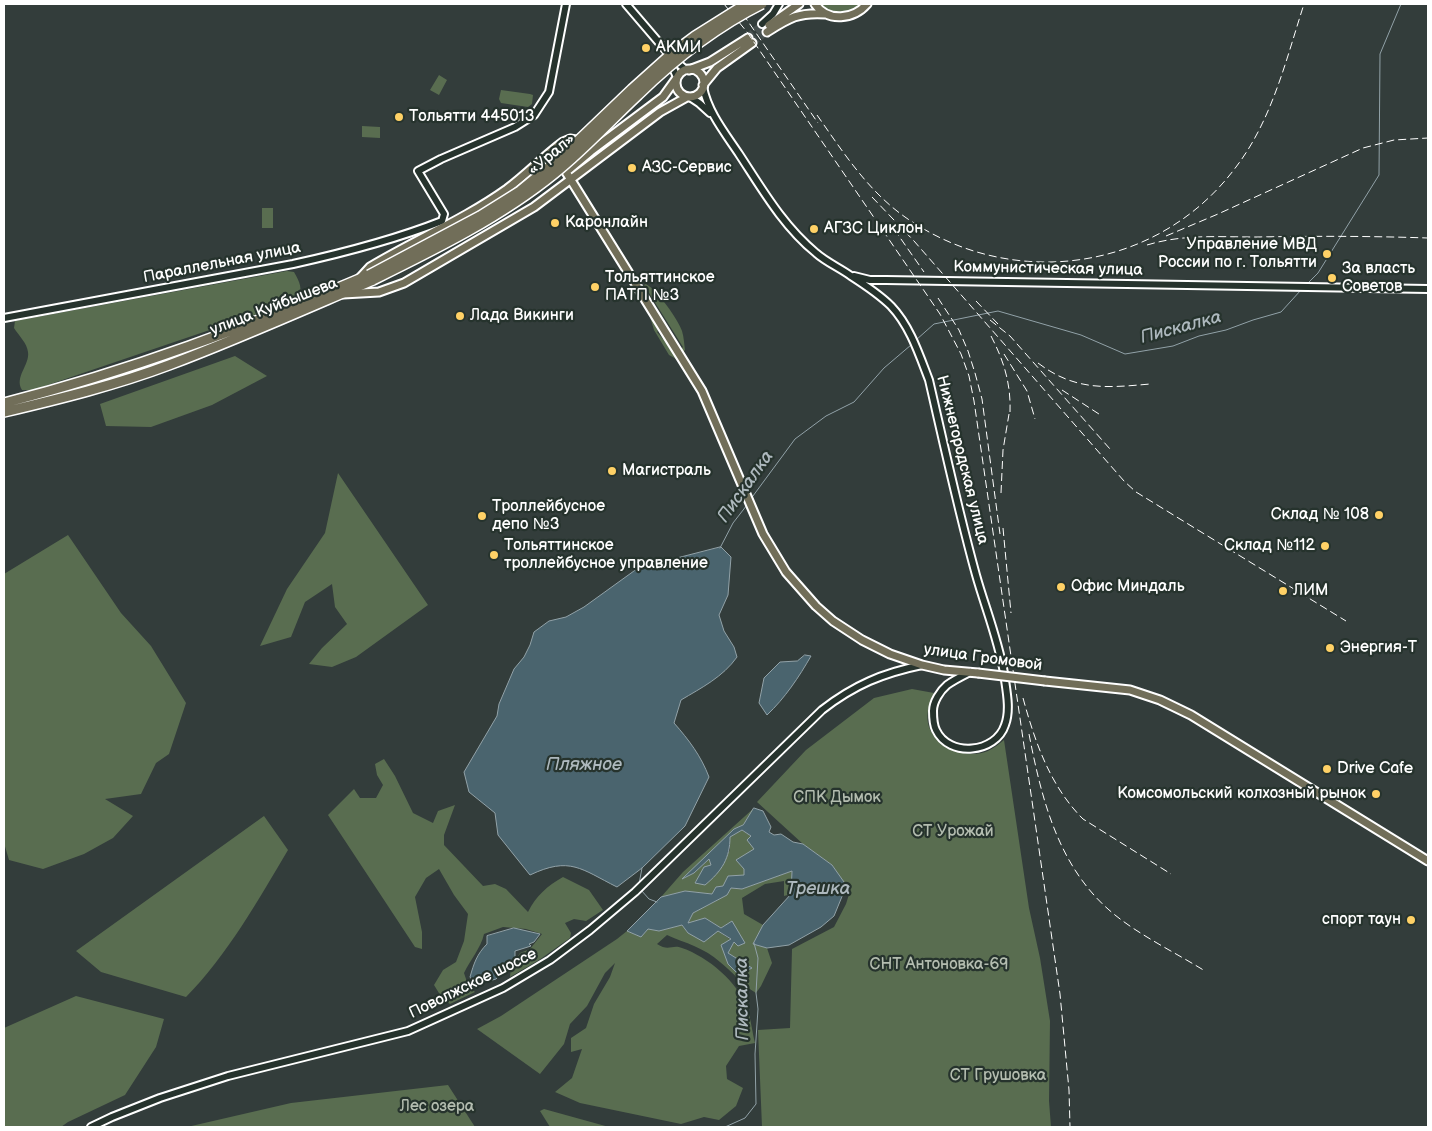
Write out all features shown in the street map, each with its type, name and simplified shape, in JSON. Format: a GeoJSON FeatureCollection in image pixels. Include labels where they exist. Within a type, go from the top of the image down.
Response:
{"type":"FeatureCollection","features":[{"type":"Feature","properties":{"kind":"highway","name":"«Урал»"},"geometry":{"type":"LineString","coordinates":[[371,278],[520,191],[560,158],[671,54],[695,36],[746,4]]}},
{"type":"Feature","properties":{"kind":"highway","name":"«Урал»"},"geometry":{"type":"LineString","coordinates":[[338,295],[485,222],[524,197],[583,148],[644,89],[691,48],[762,4]]}},
{"type":"Feature","properties":{"kind":"highway"},"geometry":{"type":"LineString","coordinates":[[359,279],[371,278]]}},
{"type":"Feature","properties":{"kind":"highway","name":"улица Куйбышева"},"geometry":{"type":"LineString","coordinates":[[4,403],[166,356],[292,308],[359,279]]}},
{"type":"Feature","properties":{"kind":"highway","name":"улица Куйбышева"},"geometry":{"type":"LineString","coordinates":[[4,412],[90,390],[167,365],[338,295]]}},
{"type":"Feature","properties":{"kind":"main road","name":"Параллельная улица"},"geometry":{"type":"LineString","coordinates":[[6,317],[293,264],[376,243],[442,221],[444,214],[418,171],[515,126],[534,115],[549,92],[566,4]]}},
{"type":"Feature","properties":{"kind":"main road"},"geometry":{"type":"LineString","coordinates":[[626,4],[677,63],[688,70],[700,74],[703,86]]}},
{"type":"Feature","properties":{"kind":"main road"},"geometry":{"type":"LineString","coordinates":[[765,28],[779,4]]}},
{"type":"Feature","properties":{"kind":"main road"},"geometry":{"type":"LineString","coordinates":[[765,28],[799,4]]}},
{"type":"Feature","properties":{"kind":"main road"},"geometry":{"type":"LineString","coordinates":[[815,4],[826,14]]}},
{"type":"Feature","properties":{"kind":"main road"},"geometry":{"type":"LineString","coordinates":[[765,28],[796,15],[810,12],[839,17],[851,16],[861,11],[867,4]]}},
{"type":"Feature","properties":{"kind":"main road"},"geometry":{"type":"LineString","coordinates":[[602,143],[663,97],[677,78],[681,72],[710,62],[738,44],[750,39],[717,68],[698,94],[688,97],[678,90],[676,85],[677,78],[660,44]]}},
{"type":"Feature","properties":{"kind":"main road","name":"Нижнегородская улица"},"geometry":{"type":"LineString","coordinates":[[703,86],[714,117]]}},
{"type":"Feature","properties":{"kind":"main road","name":"Нижнегородская улица"},"geometry":{"type":"LineString","coordinates":[[688,97],[704,106],[714,117],[768,199],[795,235],[818,255],[877,294],[901,319],[918,349],[928,380],[976,575],[994,630],[1008,699],[1006,723],[1001,735],[990,744],[977,748],[962,748],[950,744],[935,729],[933,707],[946,686],[974,673]]}},
{"type":"Feature","properties":{"kind":"main road","name":"улица Куйбышева"},"geometry":{"type":"LineString","coordinates":[[338,295],[379,292],[404,283],[534,207],[660,112],[688,97]]}},
{"type":"Feature","properties":{"kind":"main road","name":"улица Куйбышева"},"geometry":{"type":"LineString","coordinates":[[359,279],[370,266],[486,203],[507,189],[530,172],[563,142],[575,140],[591,144],[602,143]]}},
{"type":"Feature","properties":{"kind":"main road","name":"улица Громовой"},"geometry":{"type":"LineString","coordinates":[[602,143],[566,172],[702,391],[763,534],[786,572],[816,606],[862,640],[922,665],[944,670],[1130,690],[1160,700],[1190,715],[1428,861]]}},
{"type":"Feature","properties":{"kind":"main road","name":"Коммунистическая улица"},"geometry":{"type":"LineString","coordinates":[[848,274],[870,280],[1428,290]]}},
{"type":"Feature","properties":{"kind":"main road"},"geometry":{"type":"LineString","coordinates":[[4,310],[6,317]]}},
{"type":"Feature","properties":{"kind":"main road","name":"Поволжское шоссе"},"geometry":{"type":"LineString","coordinates":[[91,1127],[160,1098],[228,1076],[408,1031],[503,988],[550,960],[590,930],[635,892],[822,710],[842,694],[866,681],[922,665]]}},
{"type":"Feature","properties":{"kind":"green space"},"geometry":{"type":"Polygon","coordinates":[[[819,4],[863,4],[853,12],[841,13],[819,4]]]}},
{"type":"Feature","properties":{"kind":"green space"},"geometry":{"type":"Polygon","coordinates":[[[439,75],[447,80],[439,95],[430,90],[439,75]]]}},
{"type":"Feature","properties":{"kind":"green space"},"geometry":{"type":"Polygon","coordinates":[[[501,90],[533,95],[532,104],[528,107],[501,103],[499,99],[501,90]]]}},
{"type":"Feature","properties":{"kind":"green space"},"geometry":{"type":"Polygon","coordinates":[[[362,126],[380,127],[380,138],[362,137],[362,126]]]}},
{"type":"Feature","properties":{"kind":"green space"},"geometry":{"type":"Polygon","coordinates":[[[262,208],[273,208],[273,228],[262,228],[262,208]]]}},
{"type":"Feature","properties":{"kind":"green space"},"geometry":{"type":"Polygon","coordinates":[[[287,271],[294,272],[299,283],[301,289],[298,300],[33,390],[22,390],[20,380],[27,362],[28,352],[14,328],[15,321],[287,271]]]}},
{"type":"Feature","properties":{"kind":"green space"},"geometry":{"type":"Polygon","coordinates":[[[646,284],[661,298],[680,326],[684,340],[685,350],[683,352],[681,349],[683,347],[644,285],[646,284]]]}},
{"type":"Feature","properties":{"kind":"green space"},"geometry":{"type":"Polygon","coordinates":[[[647,307],[657,324],[657,332],[663,339],[666,338],[680,361],[669,355],[654,330],[647,307]]]}},
{"type":"Feature","properties":{"kind":"green space"},"geometry":{"type":"Polygon","coordinates":[[[235,356],[267,376],[212,405],[151,427],[106,426],[100,404],[235,356]]]}},
{"type":"Feature","properties":{"kind":"green space"},"geometry":{"type":"Polygon","coordinates":[[[338,473],[428,605],[356,657],[332,667],[309,664],[322,648],[347,624],[335,607],[332,584],[305,602],[291,637],[260,646],[287,589],[325,533],[338,473]]]}},
{"type":"Feature","properties":{"kind":"green space"},"geometry":{"type":"Polygon","coordinates":[[[68,535],[121,613],[151,646],[186,703],[169,754],[156,763],[141,794],[105,799],[133,816],[113,838],[84,854],[43,869],[9,860],[4,843],[4,574],[68,535]]]}},
{"type":"Feature","properties":{"kind":"green space"},"geometry":{"type":"Polygon","coordinates":[[[912,689],[934,693],[929,707],[928,723],[936,739],[943,745],[970,754],[988,751],[1004,740],[1029,908],[1040,958],[1050,1021],[1049,1101],[1051,1127],[762,1127],[758,1030],[790,1028],[792,949],[834,927],[846,904],[850,891],[832,865],[803,844],[757,802],[806,750],[874,698],[912,689]]]}},
{"type":"Feature","properties":{"kind":"green space"},"geometry":{"type":"Polygon","coordinates":[[[384,759],[395,776],[413,813],[433,823],[438,811],[455,805],[444,835],[444,845],[483,886],[495,884],[506,889],[528,912],[543,892],[563,877],[589,890],[603,910],[586,921],[574,919],[565,923],[571,933],[570,938],[539,960],[510,977],[511,967],[520,953],[530,949],[542,934],[526,929],[503,927],[484,934],[464,973],[468,985],[475,992],[450,1004],[442,998],[434,985],[443,970],[456,962],[464,941],[468,914],[439,869],[426,878],[415,897],[422,932],[422,949],[415,947],[328,815],[354,789],[360,798],[376,798],[383,785],[377,775],[375,764],[384,759]]]}},
{"type":"Feature","properties":{"kind":"green space"},"geometry":{"type":"Polygon","coordinates":[[[754,808],[743,825],[734,829],[684,878],[694,873],[709,859],[711,865],[695,882],[705,885],[730,850],[730,837],[742,830],[751,836],[754,849],[744,869],[744,875],[723,886],[712,895],[685,891],[661,897],[683,872],[754,808]]]}},
{"type":"Feature","properties":{"kind":"green space"},"geometry":{"type":"Polygon","coordinates":[[[264,816],[288,850],[228,946],[186,997],[101,972],[76,951],[264,816]]]}},
{"type":"Feature","properties":{"kind":"green space"},"geometry":{"type":"Polygon","coordinates":[[[792,871],[791,894],[784,896],[784,881],[765,884],[742,898],[744,914],[763,925],[754,944],[767,948],[772,963],[756,993],[714,957],[701,949],[667,935],[657,944],[668,948],[682,948],[712,964],[737,989],[743,998],[750,1016],[755,1043],[739,1046],[726,1066],[727,1079],[743,1088],[736,1106],[719,1120],[704,1117],[681,1124],[580,1103],[555,1092],[572,1078],[582,1049],[571,1052],[571,1038],[586,1028],[594,1004],[610,977],[615,963],[605,973],[587,1006],[570,1024],[564,1044],[540,1074],[477,1029],[501,1016],[627,931],[641,937],[648,929],[659,931],[682,925],[688,933],[718,931],[731,940],[721,945],[740,974],[751,968],[728,953],[734,942],[732,921],[721,928],[705,918],[688,924],[693,913],[727,895],[731,888],[742,889],[792,871]]]}},
{"type":"Feature","properties":{"kind":"green space"},"geometry":{"type":"Polygon","coordinates":[[[76,996],[164,1019],[156,1047],[125,1095],[61,1127],[4,1127],[4,1028],[76,996]]]}},
{"type":"Feature","properties":{"kind":"green space","name":"Лес озера"},"geometry":{"type":"Polygon","coordinates":[[[448,1085],[475,1127],[187,1127],[291,1103],[448,1085]]]}},
{"type":"Feature","properties":{"kind":"green space"},"geometry":{"type":"Polygon","coordinates":[[[544,1109],[609,1127],[550,1127],[540,1111],[544,1109]]]}},
{"type":"Feature","properties":{"kind":"water","name":"Пляжное"},"geometry":{"type":"Polygon","coordinates":[[[721,547],[731,557],[728,595],[719,615],[724,631],[734,647],[737,657],[718,676],[681,700],[674,723],[694,749],[709,777],[685,826],[642,868],[617,887],[575,867],[555,866],[530,875],[498,835],[495,813],[469,792],[464,772],[497,716],[499,704],[514,669],[524,657],[534,632],[549,621],[566,617],[584,607],[645,563],[669,560],[721,547]]]}},
{"type":"Feature","properties":{"kind":"water"},"geometry":{"type":"Polygon","coordinates":[[[805,655],[811,656],[802,672],[780,702],[767,715],[759,703],[764,678],[780,662],[797,661],[805,655]]]}},
{"type":"Feature","properties":{"kind":"water","name":"Трешка"},"geometry":{"type":"Polygon","coordinates":[[[754,808],[763,811],[771,827],[769,832],[774,835],[781,834],[793,842],[803,844],[832,865],[844,882],[843,894],[834,916],[821,927],[789,945],[767,948],[753,944],[763,925],[791,894],[792,871],[742,889],[731,888],[727,895],[693,913],[688,923],[705,918],[721,928],[732,921],[745,943],[738,946],[734,942],[728,953],[752,968],[739,975],[728,964],[721,945],[731,939],[718,931],[704,942],[688,933],[682,925],[659,931],[648,929],[641,937],[627,931],[661,897],[685,891],[712,894],[716,887],[723,886],[728,876],[744,875],[744,869],[736,860],[754,849],[747,840],[751,836],[742,830],[730,837],[730,845],[724,864],[705,885],[695,883],[704,867],[711,865],[709,859],[694,873],[682,879],[734,829],[743,825],[754,808]]]}},
{"type":"Feature","properties":{"kind":"water"},"geometry":{"type":"Polygon","coordinates":[[[514,928],[540,934],[534,942],[529,944],[531,946],[515,951],[515,960],[496,979],[475,985],[470,977],[476,959],[487,944],[487,936],[514,928]]]}},
{"type":"Feature","properties":{"kind":"waterway","name":"Пискалка"},"geometry":{"type":"LineString","coordinates":[[1307,284],[1318,273],[1379,175],[1380,54],[1401,4]]}},
{"type":"Feature","properties":{"kind":"waterway","name":"Пискалка"},"geometry":{"type":"LineString","coordinates":[[916,340],[934,324],[998,311],[1081,335],[1125,354],[1173,346],[1199,336],[1226,330],[1281,312],[1301,290]]}},
{"type":"Feature","properties":{"kind":"waterway","name":"Пискалка"},"geometry":{"type":"LineString","coordinates":[[750,500],[795,439],[826,416],[854,402],[884,368],[911,345]]}},
{"type":"Feature","properties":{"kind":"waterway","name":"Пискалка"},"geometry":{"type":"LineString","coordinates":[[720,548],[733,523],[747,505]]}},
{"type":"Feature","properties":{"kind":"waterway","name":"Пискалка"},"geometry":{"type":"LineString","coordinates":[[639,884],[642,868]]}},
{"type":"Feature","properties":{"kind":"waterway","name":"Пискалка"},"geometry":{"type":"LineString","coordinates":[[641,890],[649,899],[657,902]]}},
{"type":"Feature","properties":{"kind":"waterway","name":"Пискалка"},"geometry":{"type":"LineString","coordinates":[[725,1127],[745,1118],[756,1104],[755,1054],[758,1009],[756,993],[758,958],[754,943]]}},
{"type":"Feature","properties":{"kind":"tunnel"},"geometry":{"type":"LineString","coordinates":[[748,36],[762,24]]}},
{"type":"Feature","properties":{"kind":"tunnel"},"geometry":{"type":"LineString","coordinates":[[748,38],[766,27]]}},
{"type":"Feature","properties":{"kind":"tunnel"},"geometry":{"type":"LineString","coordinates":[[752,43],[767,32]]}},
{"type":"Feature","properties":{"kind":"railway"},"geometry":{"type":"LineString","coordinates":[[724,4],[747,32],[940,314],[961,354],[969,376],[1060,994],[1069,1090],[1070,1127]]}},
{"type":"Feature","properties":{"kind":"railway"},"geometry":{"type":"LineString","coordinates":[[736,4],[818,123]]}},
{"type":"Feature","properties":{"kind":"railway"},"geometry":{"type":"LineString","coordinates":[[817,115],[857,170],[879,195],[905,217],[946,241],[990,256],[1036,262],[1081,259],[1125,249],[1166,230],[1204,202],[1236,167],[1249,149],[1269,110],[1304,4]]}},
{"type":"Feature","properties":{"kind":"railway"},"geometry":{"type":"LineString","coordinates":[[1166,236],[1363,148],[1394,140],[1428,138]]}},
{"type":"Feature","properties":{"kind":"railway"},"geometry":{"type":"LineString","coordinates":[[872,197],[914,241],[1124,481],[1136,492],[1346,621]]}},
{"type":"Feature","properties":{"kind":"railway"},"geometry":{"type":"LineString","coordinates":[[894,229],[924,272]]}},
{"type":"Feature","properties":{"kind":"railway"},"geometry":{"type":"LineString","coordinates":[[1147,245],[1174,239],[1201,237],[1342,236],[1428,238]]}},
{"type":"Feature","properties":{"kind":"railway"},"geometry":{"type":"LineString","coordinates":[[938,298],[959,330],[968,351],[982,399],[1000,534]]}},
{"type":"Feature","properties":{"kind":"railway"},"geometry":{"type":"LineString","coordinates":[[976,301],[998,324]]}},
{"type":"Feature","properties":{"kind":"railway"},"geometry":{"type":"LineString","coordinates":[[990,320],[1010,336],[1110,449]]}},
{"type":"Feature","properties":{"kind":"railway"},"geometry":{"type":"LineString","coordinates":[[991,336],[1000,354],[1006,373],[1010,412]]}},
{"type":"Feature","properties":{"kind":"railway"},"geometry":{"type":"LineString","coordinates":[[1004,354],[1027,391],[1035,419]]}},
{"type":"Feature","properties":{"kind":"railway"},"geometry":{"type":"LineString","coordinates":[[1038,363],[1065,379],[1091,386],[1150,384]]}},
{"type":"Feature","properties":{"kind":"railway"},"geometry":{"type":"LineString","coordinates":[[1062,390],[1102,416]]}},
{"type":"Feature","properties":{"kind":"railway"},"geometry":{"type":"LineString","coordinates":[[1001,493],[1003,450],[1009,414]]}},
{"type":"Feature","properties":{"kind":"railway"},"geometry":{"type":"LineString","coordinates":[[1003,528],[1011,613]]}},
{"type":"Feature","properties":{"kind":"railway"},"geometry":{"type":"LineString","coordinates":[[1023,698],[1045,763],[1071,806],[1083,819],[1171,874]]}},
{"type":"Feature","properties":{"kind":"railway"},"geometry":{"type":"LineString","coordinates":[[1029,734],[1047,809],[1067,856],[1080,877],[1096,897],[1125,923],[1205,971]]}},
{"type":"Feature","properties":{"kind":"place","name":"АКМИ"},"geometry":{"type":"Point","coordinates":[646,48]}},
{"type":"Feature","properties":{"kind":"place","name":"Тольятти 445013"},"geometry":{"type":"Point","coordinates":[399,117]}},
{"type":"Feature","properties":{"kind":"place","name":"АЗС-Сервис"},"geometry":{"type":"Point","coordinates":[632,168]}},
{"type":"Feature","properties":{"kind":"place","name":"Каронлайн"},"geometry":{"type":"Point","coordinates":[555,223]}},
{"type":"Feature","properties":{"kind":"place","name":"АГЗС Циклон"},"geometry":{"type":"Point","coordinates":[814,229]}},
{"type":"Feature","properties":{"kind":"place","name":"Управление МВД России по г. Тольятти"},"geometry":{"type":"Point","coordinates":[1327,254]}},
{"type":"Feature","properties":{"kind":"place","name":"За власть Советов"},"geometry":{"type":"Point","coordinates":[1332,278]}},
{"type":"Feature","properties":{"kind":"place","name":"Тольяттинское ПАТП №3"},"geometry":{"type":"Point","coordinates":[595,287]}},
{"type":"Feature","properties":{"kind":"place","name":"Лада Викинги"},"geometry":{"type":"Point","coordinates":[460,316]}},
{"type":"Feature","properties":{"kind":"place","name":"Магистраль"},"geometry":{"type":"Point","coordinates":[612,471]}},
{"type":"Feature","properties":{"kind":"place","name":"Склад № 108"},"geometry":{"type":"Point","coordinates":[1379,515]}},
{"type":"Feature","properties":{"kind":"place","name":"Троллейбусное депо №3"},"geometry":{"type":"Point","coordinates":[482,516]}},
{"type":"Feature","properties":{"kind":"place","name":"Склад №112"},"geometry":{"type":"Point","coordinates":[1325,546]}},
{"type":"Feature","properties":{"kind":"place","name":"Тольяттинское троллейбусное управление"},"geometry":{"type":"Point","coordinates":[494,555]}},
{"type":"Feature","properties":{"kind":"place","name":"Офис Миндаль"},"geometry":{"type":"Point","coordinates":[1061,587]}},
{"type":"Feature","properties":{"kind":"place","name":"ЛИМ"},"geometry":{"type":"Point","coordinates":[1283,591]}},
{"type":"Feature","properties":{"kind":"place","name":"Энергия-Т"},"geometry":{"type":"Point","coordinates":[1330,648]}},
{"type":"Feature","properties":{"kind":"place","name":"Drive Cafe"},"geometry":{"type":"Point","coordinates":[1327,769]}},
{"type":"Feature","properties":{"kind":"place","name":"Комсомольский колхозный рынок"},"geometry":{"type":"Point","coordinates":[1376,794]}},
{"type":"Feature","properties":{"kind":"place","name":"спорт таун"},"geometry":{"type":"Point","coordinates":[1411,920]}},
{"type":"Feature","properties":{"kind":"park label","name":"СПК Дымок"},"geometry":{"type":"Point","coordinates":[837,798]}},
{"type":"Feature","properties":{"kind":"park label","name":"СТ Урожай"},"geometry":{"type":"Point","coordinates":[953,832]}},
{"type":"Feature","properties":{"kind":"park label","name":"СНТ Антоновка-69"},"geometry":{"type":"Point","coordinates":[939,965]}},
{"type":"Feature","properties":{"kind":"park label","name":"СТ Грушовка"},"geometry":{"type":"Point","coordinates":[998,1076]}}]}
